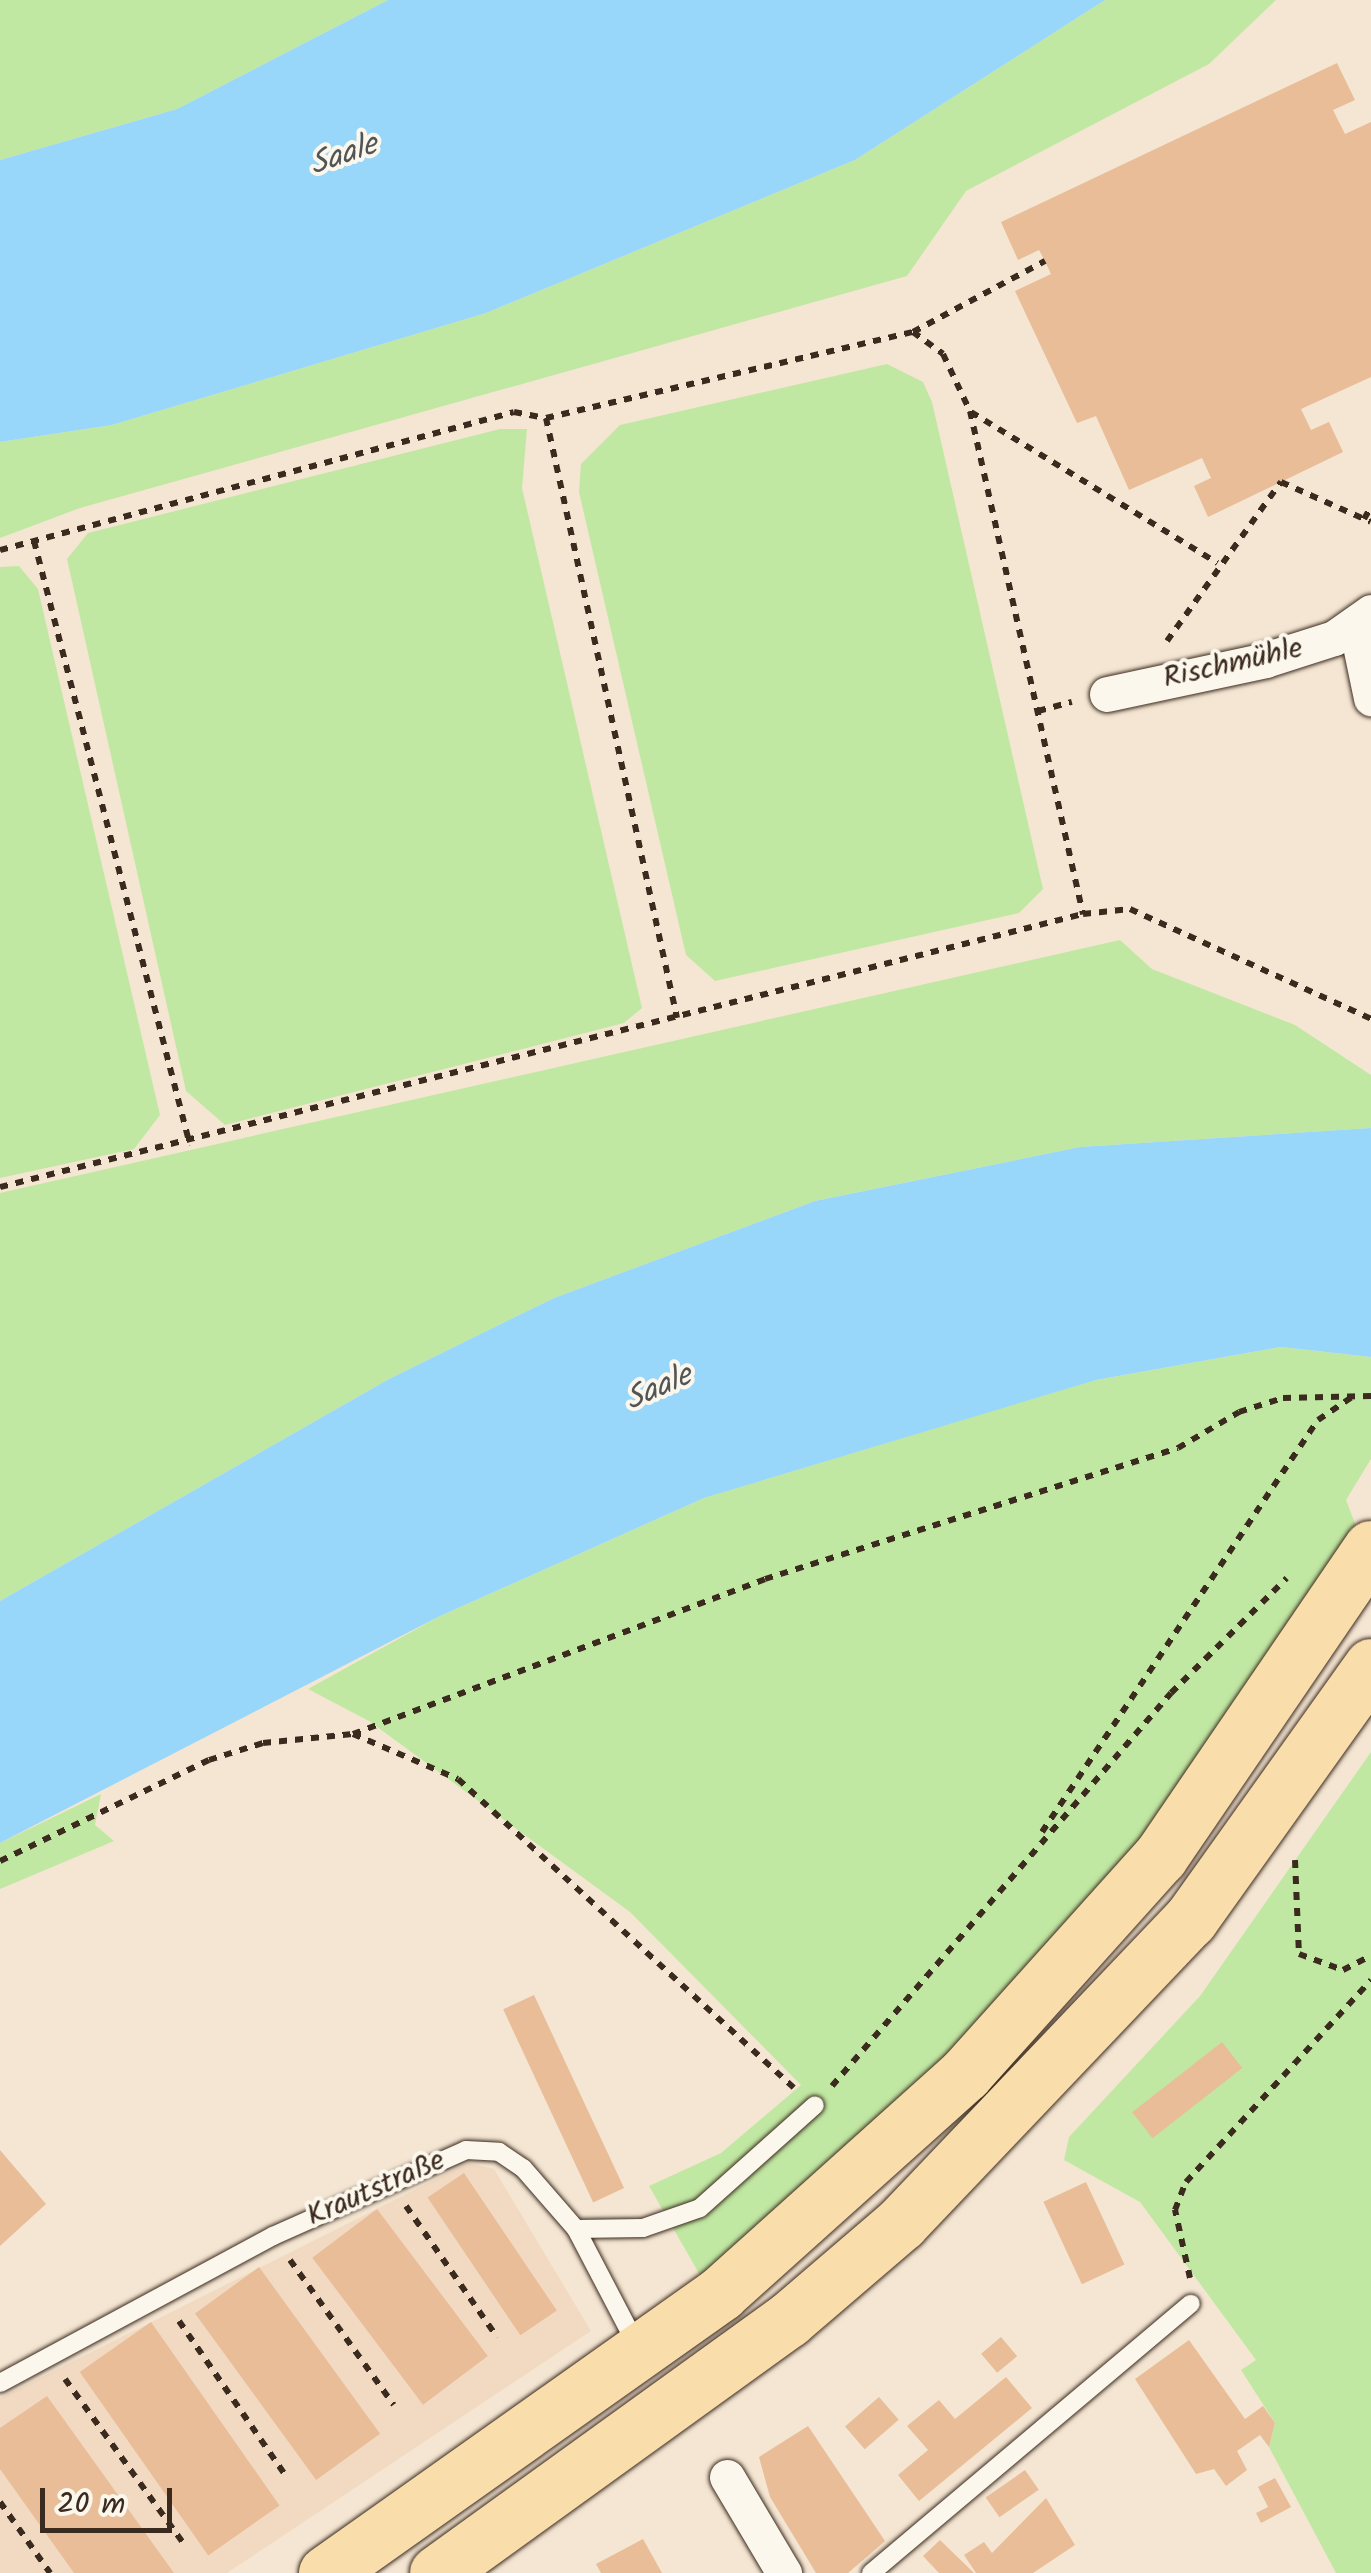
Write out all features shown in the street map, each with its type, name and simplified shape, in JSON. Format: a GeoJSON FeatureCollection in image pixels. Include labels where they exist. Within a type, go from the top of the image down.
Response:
{"type":"FeatureCollection","features":[{"type":"Feature","properties":{"kind":"main road"},"geometry":{"type":"LineString","coordinates":[[326,2573],[640,2350],[805,2225],[1052,1982],[1160,1857],[1371,1548]]}},
{"type":"Feature","properties":{"kind":"main road"},"geometry":{"type":"LineString","coordinates":[[437,2573],[773,2332],[901,2223],[1190,1920],[1371,1666]]}},
{"type":"Feature","properties":{"kind":"street","name":"Rischmühle"},"geometry":{"type":"LineString","coordinates":[[1107,694],[1265,660],[1363,619],[1371,698]]}},
{"type":"Feature","properties":{"kind":"street"},"geometry":{"type":"LineString","coordinates":[[727,2478],[784,2573]]}},
{"type":"Feature","properties":{"kind":"lane"},"geometry":{"type":"LineString","coordinates":[[576,2229],[644,2228],[700,2208],[815,2105]]}},
{"type":"Feature","properties":{"kind":"lane","name":"Krautstraße"},"geometry":{"type":"LineString","coordinates":[[0,2383],[90,2328],[273,2236],[466,2150],[499,2152],[576,2229],[640,2350]]}},
{"type":"Feature","properties":{"kind":"lane"},"geometry":{"type":"LineString","coordinates":[[871,2573],[1191,2304]]}},
{"type":"Feature","properties":{"kind":"path"},"geometry":{"type":"LineString","coordinates":[[0,550],[514,412],[546,418],[912,332],[1045,262]]}},
{"type":"Feature","properties":{"kind":"path"},"geometry":{"type":"LineString","coordinates":[[912,332],[944,354],[970,411],[1083,914]]}},
{"type":"Feature","properties":{"kind":"path"},"geometry":{"type":"LineString","coordinates":[[970,411],[1217,563]]}},
{"type":"Feature","properties":{"kind":"path"},"geometry":{"type":"LineString","coordinates":[[546,418],[676,1018]]}},
{"type":"Feature","properties":{"kind":"path"},"geometry":{"type":"LineString","coordinates":[[1161,681],[1166,642],[1217,563],[1282,482],[1368,520],[1371,508]]}},
{"type":"Feature","properties":{"kind":"path"},"geometry":{"type":"LineString","coordinates":[[34,540],[190,1145]]}},
{"type":"Feature","properties":{"kind":"path"},"geometry":{"type":"LineString","coordinates":[[0,1188],[190,1145],[1083,914],[1130,910],[1371,1018]]}},
{"type":"Feature","properties":{"kind":"path"},"geometry":{"type":"LineString","coordinates":[[1034,1847],[1086,1754],[1318,1420],[1353,1396]]}},
{"type":"Feature","properties":{"kind":"path"},"geometry":{"type":"LineString","coordinates":[[0,1861],[209,1760],[263,1743],[352,1734],[765,1579],[1178,1448],[1239,1412],[1284,1398],[1371,1396]]}},
{"type":"Feature","properties":{"kind":"path"},"geometry":{"type":"LineString","coordinates":[[352,1734],[458,1778],[815,2105],[1034,1847],[1291,1574]]}},
{"type":"Feature","properties":{"kind":"path"},"geometry":{"type":"LineString","coordinates":[[1296,1858],[1299,1954],[1343,1970],[1371,1956]]}},
{"type":"Feature","properties":{"kind":"path"},"geometry":{"type":"LineString","coordinates":[[1191,2304],[1175,2210],[1186,2182],[1371,1980]]}},
{"type":"Feature","properties":{"kind":"path"},"geometry":{"type":"LineString","coordinates":[[389,2182],[497,2336]]}},
{"type":"Feature","properties":{"kind":"path"},"geometry":{"type":"LineString","coordinates":[[273,2236],[394,2405]]}},
{"type":"Feature","properties":{"kind":"path"},"geometry":{"type":"LineString","coordinates":[[160,2293],[286,2476]]}},
{"type":"Feature","properties":{"kind":"path"},"geometry":{"type":"LineString","coordinates":[[48,2355],[184,2544]]}},
{"type":"Feature","properties":{"kind":"path"},"geometry":{"type":"LineString","coordinates":[[0,2502],[50,2573]]}},
{"type":"Feature","properties":{"kind":"shaded area"},"geometry":{"type":"Polygon","coordinates":[[[468,2163],[494,2169],[591,2331],[227,2573],[0,2573],[0,2398],[468,2163]]]}},
{"type":"Feature","properties":{"kind":"green space"},"geometry":{"type":"Polygon","coordinates":[[[0,0],[388,0],[177,109],[0,160],[0,0]]]}},
{"type":"Feature","properties":{"kind":"green space"},"geometry":{"type":"Polygon","coordinates":[[[1105,0],[1276,0],[1209,64],[966,191],[907,276],[80,508],[0,538],[0,442],[112,425],[486,313],[855,160],[1105,0]]]}},
{"type":"Feature","properties":{"kind":"green space"},"geometry":{"type":"Polygon","coordinates":[[[887,364],[923,382],[932,402],[1043,889],[1019,913],[715,981],[686,955],[579,492],[581,464],[620,425],[887,364]]]}},
{"type":"Feature","properties":{"kind":"green space"},"geometry":{"type":"Polygon","coordinates":[[[500,429],[527,429],[522,488],[642,1008],[624,1023],[225,1125],[186,1091],[67,559],[88,533],[500,429]]]}},
{"type":"Feature","properties":{"kind":"green space"},"geometry":{"type":"Polygon","coordinates":[[[19,566],[38,589],[160,1115],[134,1149],[0,1178],[0,567],[19,566]]]}},
{"type":"Feature","properties":{"kind":"green space"},"geometry":{"type":"Polygon","coordinates":[[[1120,940],[1152,969],[1295,1025],[1371,1075],[1371,1128],[1080,1147],[815,1201],[554,1298],[389,1379],[0,1601],[0,1193],[1120,940]]]}},
{"type":"Feature","properties":{"kind":"green space"},"geometry":{"type":"Polygon","coordinates":[[[1281,1347],[1371,1357],[1371,1459],[1346,1500],[1356,1526],[1178,1797],[995,2011],[701,2277],[649,2186],[721,2153],[801,2085],[630,1912],[369,1721],[308,1689],[438,1617],[704,1498],[1091,1381],[1281,1347]]]}},
{"type":"Feature","properties":{"kind":"green space"},"geometry":{"type":"Polygon","coordinates":[[[1371,1752],[1371,2573],[1336,2573],[1269,2447],[1275,2423],[1241,2370],[1256,2360],[1140,2202],[1064,2160],[1069,2137],[1200,1996],[1371,1752]]]}},
{"type":"Feature","properties":{"kind":"green space"},"geometry":{"type":"Polygon","coordinates":[[[101,1794],[95,1825],[114,1841],[0,1889],[0,1843],[101,1794]]]}},
{"type":"Feature","properties":{"kind":"water","name":"Saale"},"geometry":{"type":"Polygon","coordinates":[[[388,0],[1105,0],[855,160],[486,313],[112,425],[0,442],[0,160],[177,109],[388,0]]]}},
{"type":"Feature","properties":{"kind":"water","name":"Saale"},"geometry":{"type":"Polygon","coordinates":[[[1371,1128],[1371,1357],[1281,1347],[1096,1380],[704,1498],[438,1617],[0,1843],[0,1601],[389,1379],[554,1298],[815,1201],[1080,1147],[1371,1128]]]}},
{"type":"Feature","properties":{"kind":"building"},"geometry":{"type":"Polygon","coordinates":[[[1337,63],[1355,100],[1333,110],[1345,134],[1371,122],[1371,377],[1301,409],[1311,430],[1329,422],[1343,452],[1208,517],[1194,486],[1211,478],[1202,458],[1129,490],[1096,416],[1077,423],[1015,291],[1051,274],[1045,261],[1039,250],[1018,260],[1001,222],[1337,63]]]}},
{"type":"Feature","properties":{"kind":"building"},"geometry":{"type":"Polygon","coordinates":[[[534,1995],[624,2188],[593,2202],[503,2009],[534,1995]]]}},
{"type":"Feature","properties":{"kind":"building"},"geometry":{"type":"Polygon","coordinates":[[[1222,2042],[1242,2068],[1152,2138],[1132,2112],[1222,2042]]]}},
{"type":"Feature","properties":{"kind":"building"},"geometry":{"type":"Polygon","coordinates":[[[0,2150],[46,2204],[0,2246],[0,2150]]]}},
{"type":"Feature","properties":{"kind":"building"},"geometry":{"type":"Polygon","coordinates":[[[464,2173],[557,2311],[520,2335],[428,2198],[464,2173]]]}},
{"type":"Feature","properties":{"kind":"building"},"geometry":{"type":"Polygon","coordinates":[[[1086,2182],[1124,2264],[1082,2284],[1043,2202],[1086,2182]]]}},
{"type":"Feature","properties":{"kind":"building"},"geometry":{"type":"Polygon","coordinates":[[[377,2209],[488,2356],[423,2405],[312,2258],[377,2209]]]}},
{"type":"Feature","properties":{"kind":"building"},"geometry":{"type":"Polygon","coordinates":[[[259,2267],[380,2434],[316,2480],[195,2313],[259,2267]]]}},
{"type":"Feature","properties":{"kind":"building"},"geometry":{"type":"Polygon","coordinates":[[[151,2322],[279,2505],[208,2555],[80,2372],[151,2322]]]}},
{"type":"Feature","properties":{"kind":"building"},"geometry":{"type":"Polygon","coordinates":[[[1001,2337],[1017,2356],[997,2373],[981,2354],[1001,2337]]]}},
{"type":"Feature","properties":{"kind":"building"},"geometry":{"type":"Polygon","coordinates":[[[1189,2340],[1245,2419],[1263,2406],[1275,2423],[1269,2447],[1260,2435],[1237,2451],[1247,2470],[1226,2486],[1214,2469],[1196,2474],[1135,2379],[1189,2340]]]}},
{"type":"Feature","properties":{"kind":"building"},"geometry":{"type":"Polygon","coordinates":[[[1006,2377],[1032,2408],[919,2501],[898,2475],[928,2450],[907,2426],[939,2400],[955,2419],[1006,2377]]]}},
{"type":"Feature","properties":{"kind":"building"},"geometry":{"type":"Polygon","coordinates":[[[47,2396],[174,2573],[74,2573],[0,2469],[0,2428],[47,2396]]]}},
{"type":"Feature","properties":{"kind":"building"},"geometry":{"type":"Polygon","coordinates":[[[879,2397],[899,2420],[865,2449],[845,2427],[879,2397]]]}},
{"type":"Feature","properties":{"kind":"building"},"geometry":{"type":"Polygon","coordinates":[[[808,2426],[885,2541],[848,2573],[816,2573],[770,2497],[759,2457],[808,2426]]]}},
{"type":"Feature","properties":{"kind":"building"},"geometry":{"type":"Polygon","coordinates":[[[1025,2470],[1039,2490],[999,2517],[986,2498],[1025,2470]]]}},
{"type":"Feature","properties":{"kind":"building"},"geometry":{"type":"Polygon","coordinates":[[[1275,2478],[1291,2507],[1261,2523],[1256,2513],[1268,2507],[1258,2487],[1275,2478]]]}},
{"type":"Feature","properties":{"kind":"building"},"geometry":{"type":"Polygon","coordinates":[[[1046,2498],[1075,2545],[1033,2573],[976,2573],[964,2555],[984,2542],[992,2553],[1046,2498]]]}},
{"type":"Feature","properties":{"kind":"building"},"geometry":{"type":"Polygon","coordinates":[[[643,2539],[662,2573],[601,2573],[596,2564],[643,2539]]]}},
{"type":"Feature","properties":{"kind":"building"},"geometry":{"type":"Polygon","coordinates":[[[940,2540],[974,2573],[939,2573],[923,2556],[940,2540]]]}}]}
